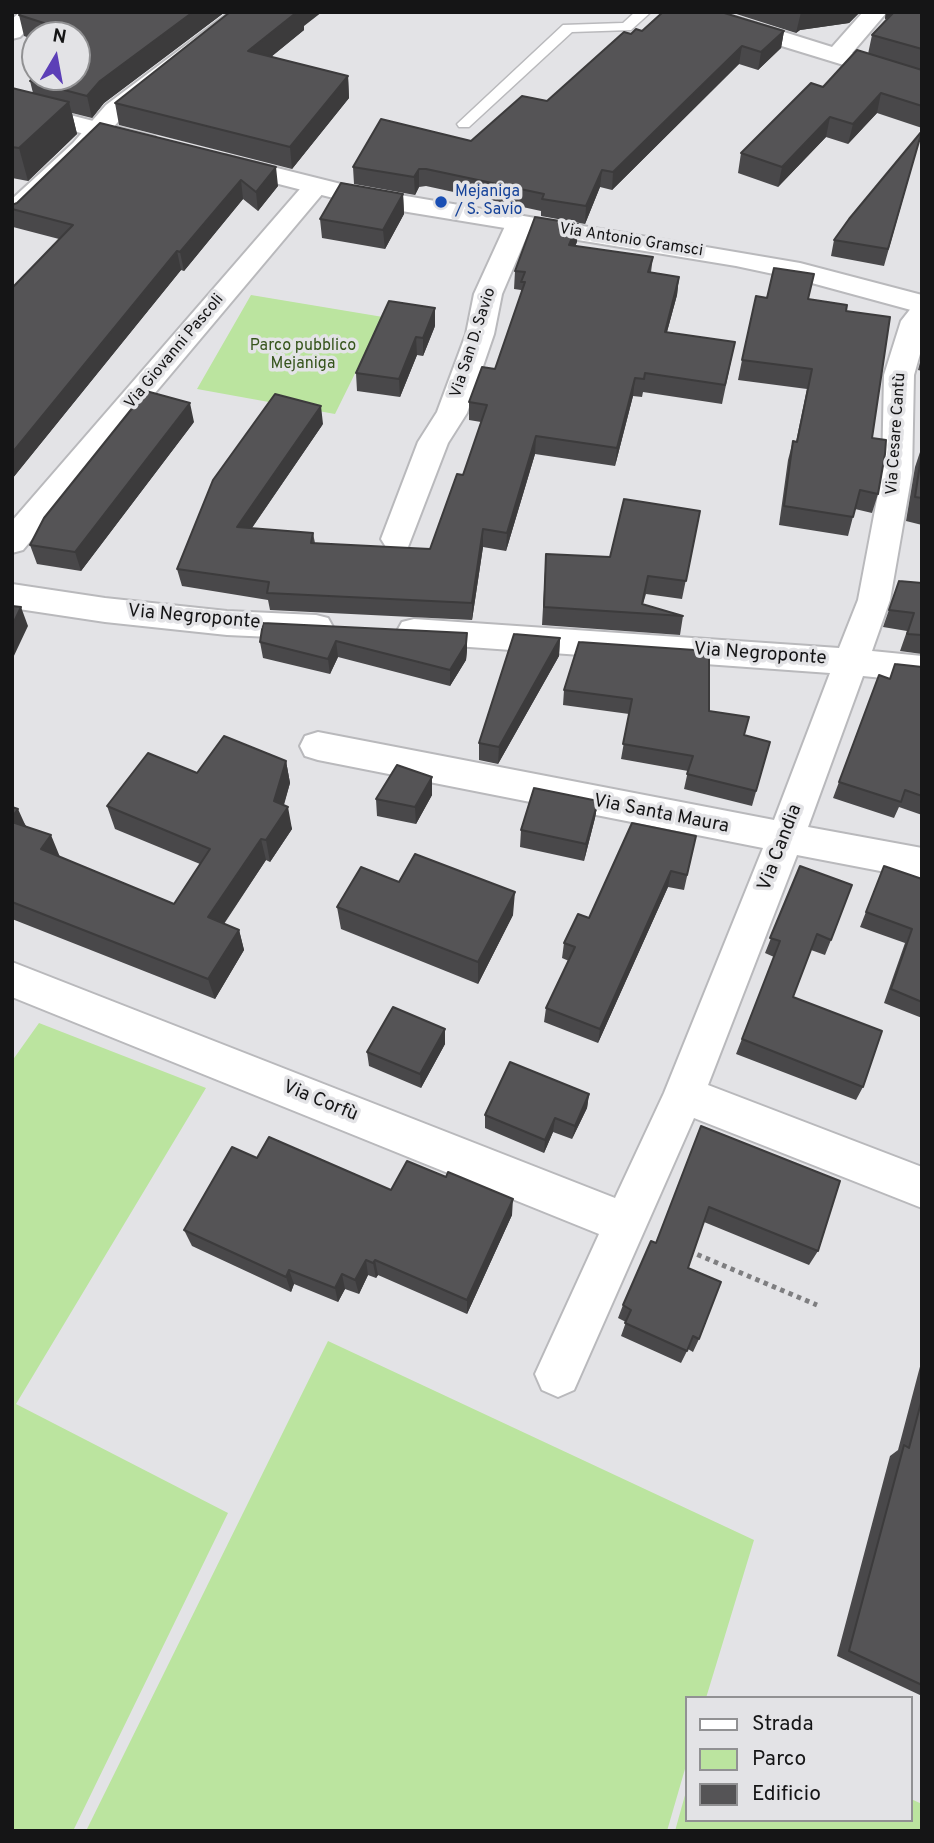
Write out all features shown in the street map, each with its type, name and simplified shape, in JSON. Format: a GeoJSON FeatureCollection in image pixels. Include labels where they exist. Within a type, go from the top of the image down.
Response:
{"type":"FeatureCollection","features":[{"type":"Feature","properties":{"kind":"street"},"geometry":{"type":"LineString","coordinates":[[12,32],[34,12]]}},
{"type":"Feature","properties":{"kind":"street"},"geometry":{"type":"LineString","coordinates":[[12,214],[82,148],[115,110],[245,12]]}},
{"type":"Feature","properties":{"kind":"street"},"geometry":{"type":"LineString","coordinates":[[695,12],[922,82]]}},
{"type":"Feature","properties":{"kind":"street"},"geometry":{"type":"LineString","coordinates":[[836,56],[876,12]]}},
{"type":"Feature","properties":{"kind":"street"},"geometry":{"type":"LineString","coordinates":[[12,107],[174,149]]}},
{"type":"Feature","properties":{"kind":"street","name":"Via Antonio Gramsci"},"geometry":{"type":"LineString","coordinates":[[200,156],[315,187],[800,271],[922,304]]}},
{"type":"Feature","properties":{"kind":"street","name":"Via Giovanni Pascoli"},"geometry":{"type":"LineString","coordinates":[[12,542],[315,187]]}},
{"type":"Feature","properties":{"kind":"street","name":"Via San D. Savio"},"geometry":{"type":"LineString","coordinates":[[397,539],[433,442],[452,413],[480,334],[488,294],[519,224]]}},
{"type":"Feature","properties":{"kind":"street","name":"Via Cesare Cantù"},"geometry":{"type":"LineString","coordinates":[[874,600],[897,473],[899,374],[915,321],[922,313]]}},
{"type":"Feature","properties":{"kind":"street","name":"Via Negroponte"},"geometry":{"type":"LineString","coordinates":[[12,596],[105,610],[227,623],[347,628]]}},
{"type":"Feature","properties":{"kind":"street","name":"Via Candia"},"geometry":{"type":"LineString","coordinates":[[627,1224],[684,1096],[785,839],[874,600]]}},
{"type":"Feature","properties":{"kind":"street","name":"Via Negroponte"},"geometry":{"type":"LineString","coordinates":[[387,630],[922,669]]}},
{"type":"Feature","properties":{"kind":"street","name":"Via Santa Maura"},"geometry":{"type":"LineString","coordinates":[[318,746],[922,864]]}},
{"type":"Feature","properties":{"kind":"street","name":"Via Corfù"},"geometry":{"type":"LineString","coordinates":[[12,979],[627,1224]]}},
{"type":"Feature","properties":{"kind":"street"},"geometry":{"type":"LineString","coordinates":[[684,1096],[922,1188]]}},
{"type":"Feature","properties":{"kind":"street"},"geometry":{"type":"LineString","coordinates":[[558,1374],[627,1224]]}},
{"type":"Feature","properties":{"kind":"lane"},"geometry":{"type":"LineString","coordinates":[[464,124],[568,27],[626,27],[644,12]]}},
{"type":"Feature","properties":{"kind":"path"},"geometry":{"type":"LineString","coordinates":[[627,1224],[817,1305]]}},
{"type":"Feature","properties":{"kind":"green space","name":"Parco pubblico Mejaniga"},"geometry":{"type":"Polygon","coordinates":[[[251,295],[383,317],[335,414],[197,389],[251,295]]]}},
{"type":"Feature","properties":{"kind":"green space"},"geometry":{"type":"Polygon","coordinates":[[[39,1023],[206,1088],[16,1404],[228,1513],[73,1831],[12,1831],[12,1061],[39,1023]]]}},
{"type":"Feature","properties":{"kind":"green space"},"geometry":{"type":"Polygon","coordinates":[[[328,1341],[754,1540],[707,1696],[685,1696],[685,1769],[667,1831],[86,1831],[328,1341]]]}},
{"type":"Feature","properties":{"kind":"green space"},"geometry":{"type":"Polygon","coordinates":[[[685,1795],[685,1822],[913,1822],[913,1800],[922,1804],[922,1831],[675,1831],[685,1795]]]}},
{"type":"Feature","properties":{"kind":"building"},"geometry":{"type":"Polygon","coordinates":[[[21,12],[193,12],[100,81],[87,96],[68,91],[91,91],[91,21],[38,21],[19,15],[21,12]]]}},
{"type":"Feature","properties":{"kind":"building"},"geometry":{"type":"Polygon","coordinates":[[[230,12],[297,12],[248,51],[348,76],[290,147],[115,103],[230,12]]]}},
{"type":"Feature","properties":{"kind":"building"},"geometry":{"type":"Polygon","coordinates":[[[663,12],[721,12],[784,31],[761,52],[742,46],[613,172],[602,170],[586,206],[542,199],[544,194],[426,169],[419,169],[414,177],[353,167],[381,119],[471,141],[522,96],[547,101],[624,32],[631,34],[636,29],[642,31],[663,12]]]}},
{"type":"Feature","properties":{"kind":"building"},"geometry":{"type":"Polygon","coordinates":[[[894,12],[922,12],[922,49],[872,35],[894,12]]]}},
{"type":"Feature","properties":{"kind":"building"},"geometry":{"type":"Polygon","coordinates":[[[857,50],[922,70],[922,106],[881,93],[853,124],[830,117],[782,167],[741,153],[811,83],[823,87],[857,50]]]}},
{"type":"Feature","properties":{"kind":"building"},"geometry":{"type":"Polygon","coordinates":[[[12,88],[69,102],[19,148],[12,147],[12,88]]]}},
{"type":"Feature","properties":{"kind":"building"},"geometry":{"type":"Polygon","coordinates":[[[100,123],[276,167],[256,192],[241,180],[180,252],[177,251],[12,453],[12,288],[73,225],[12,209],[12,205],[100,123]]]}},
{"type":"Feature","properties":{"kind":"building"},"geometry":{"type":"Polygon","coordinates":[[[922,131],[888,249],[834,240],[849,219],[922,131]]]}},
{"type":"Feature","properties":{"kind":"building"},"geometry":{"type":"Polygon","coordinates":[[[341,183],[403,194],[383,230],[320,219],[341,183]]]}},
{"type":"Feature","properties":{"kind":"building"},"geometry":{"type":"Polygon","coordinates":[[[535,217],[578,224],[569,245],[653,257],[648,272],[679,277],[665,332],[735,342],[725,385],[645,373],[644,379],[635,378],[617,448],[536,436],[507,533],[483,529],[472,603],[267,593],[269,582],[177,569],[213,480],[275,394],[321,406],[237,527],[313,533],[311,543],[430,549],[457,474],[463,475],[487,405],[469,402],[482,367],[495,369],[525,282],[521,282],[525,272],[515,271],[535,217]]]}},
{"type":"Feature","properties":{"kind":"building"},"geometry":{"type":"Polygon","coordinates":[[[774,268],[814,274],[808,299],[847,305],[846,311],[890,317],[872,438],[886,440],[878,494],[860,490],[853,517],[784,506],[793,441],[797,442],[812,369],[742,360],[756,296],[767,298],[774,268]]]}},
{"type":"Feature","properties":{"kind":"building"},"geometry":{"type":"Polygon","coordinates":[[[389,301],[435,308],[423,338],[416,337],[399,379],[356,373],[389,301]]]}},
{"type":"Feature","properties":{"kind":"building"},"geometry":{"type":"Polygon","coordinates":[[[146,391],[190,403],[75,552],[30,545],[44,518],[146,391]]]}},
{"type":"Feature","properties":{"kind":"building"},"geometry":{"type":"Polygon","coordinates":[[[922,451],[922,498],[915,497],[922,451]]]}},
{"type":"Feature","properties":{"kind":"building"},"geometry":{"type":"Polygon","coordinates":[[[624,499],[700,511],[686,581],[648,576],[642,604],[683,616],[544,607],[546,554],[610,557],[624,499]]]}},
{"type":"Feature","properties":{"kind":"building"},"geometry":{"type":"Polygon","coordinates":[[[899,581],[922,583],[922,635],[907,634],[914,613],[889,610],[899,581]]]}},
{"type":"Feature","properties":{"kind":"building"},"geometry":{"type":"Polygon","coordinates":[[[12,606],[21,607],[12,626],[12,606]]]}},
{"type":"Feature","properties":{"kind":"building"},"geometry":{"type":"Polygon","coordinates":[[[263,623],[467,633],[466,644],[450,670],[336,641],[328,659],[260,642],[263,623]]]}},
{"type":"Feature","properties":{"kind":"building"},"geometry":{"type":"Polygon","coordinates":[[[514,634],[560,638],[499,747],[479,743],[514,634]]]}},
{"type":"Feature","properties":{"kind":"building"},"geometry":{"type":"Polygon","coordinates":[[[579,642],[709,651],[709,711],[749,717],[744,735],[770,742],[756,791],[687,774],[693,756],[623,744],[632,699],[564,690],[579,642]]]}},
{"type":"Feature","properties":{"kind":"building"},"geometry":{"type":"Polygon","coordinates":[[[895,664],[922,667],[922,796],[905,790],[901,802],[839,782],[879,675],[890,679],[895,664]]]}},
{"type":"Feature","properties":{"kind":"building"},"geometry":{"type":"Polygon","coordinates":[[[224,736],[286,761],[274,801],[288,807],[266,840],[261,839],[208,917],[239,930],[208,979],[12,902],[12,822],[51,835],[41,849],[174,904],[210,849],[107,806],[148,753],[197,773],[224,736]]]}},
{"type":"Feature","properties":{"kind":"building"},"geometry":{"type":"Polygon","coordinates":[[[397,765],[432,777],[415,807],[376,799],[397,765]]]}},
{"type":"Feature","properties":{"kind":"building"},"geometry":{"type":"Polygon","coordinates":[[[534,788],[598,801],[586,844],[521,830],[534,788]]]}},
{"type":"Feature","properties":{"kind":"building"},"geometry":{"type":"Polygon","coordinates":[[[632,823],[696,836],[687,875],[671,871],[600,1029],[546,1008],[575,947],[564,943],[578,914],[589,918],[632,823]]]}},
{"type":"Feature","properties":{"kind":"building"},"geometry":{"type":"Polygon","coordinates":[[[415,854],[515,892],[478,962],[337,907],[361,867],[399,882],[415,854]]]}},
{"type":"Feature","properties":{"kind":"building"},"geometry":{"type":"Polygon","coordinates":[[[800,866],[852,885],[831,940],[817,934],[793,997],[882,1031],[863,1087],[742,1039],[780,941],[770,938],[800,866]]]}},
{"type":"Feature","properties":{"kind":"building"},"geometry":{"type":"Polygon","coordinates":[[[884,866],[922,879],[922,1002],[891,989],[912,929],[866,912],[884,866]]]}},
{"type":"Feature","properties":{"kind":"building"},"geometry":{"type":"Polygon","coordinates":[[[393,1007],[445,1029],[420,1074],[367,1052],[393,1007]]]}},
{"type":"Feature","properties":{"kind":"building"},"geometry":{"type":"Polygon","coordinates":[[[510,1062],[589,1094],[575,1126],[555,1118],[545,1140],[485,1115],[510,1062]]]}},
{"type":"Feature","properties":{"kind":"building"},"geometry":{"type":"Polygon","coordinates":[[[701,1126],[840,1181],[818,1251],[709,1207],[688,1268],[721,1282],[699,1339],[693,1336],[687,1351],[625,1323],[631,1310],[623,1305],[651,1241],[656,1243],[701,1126]]]}},
{"type":"Feature","properties":{"kind":"building"},"geometry":{"type":"Polygon","coordinates":[[[269,1137],[391,1190],[407,1161],[446,1177],[448,1172],[513,1199],[467,1300],[375,1260],[373,1263],[366,1260],[355,1280],[342,1274],[335,1288],[289,1270],[286,1277],[184,1230],[232,1147],[257,1158],[269,1137]]]}},
{"type":"Feature","properties":{"kind":"building"},"geometry":{"type":"Polygon","coordinates":[[[922,1399],[922,1685],[849,1651],[904,1445],[909,1448],[922,1399]]]}},
{"type":"Feature","properties":{"kind":"place","name":"Mejaniga / S. Savio"},"geometry":{"type":"Point","coordinates":[441,202]}}]}
